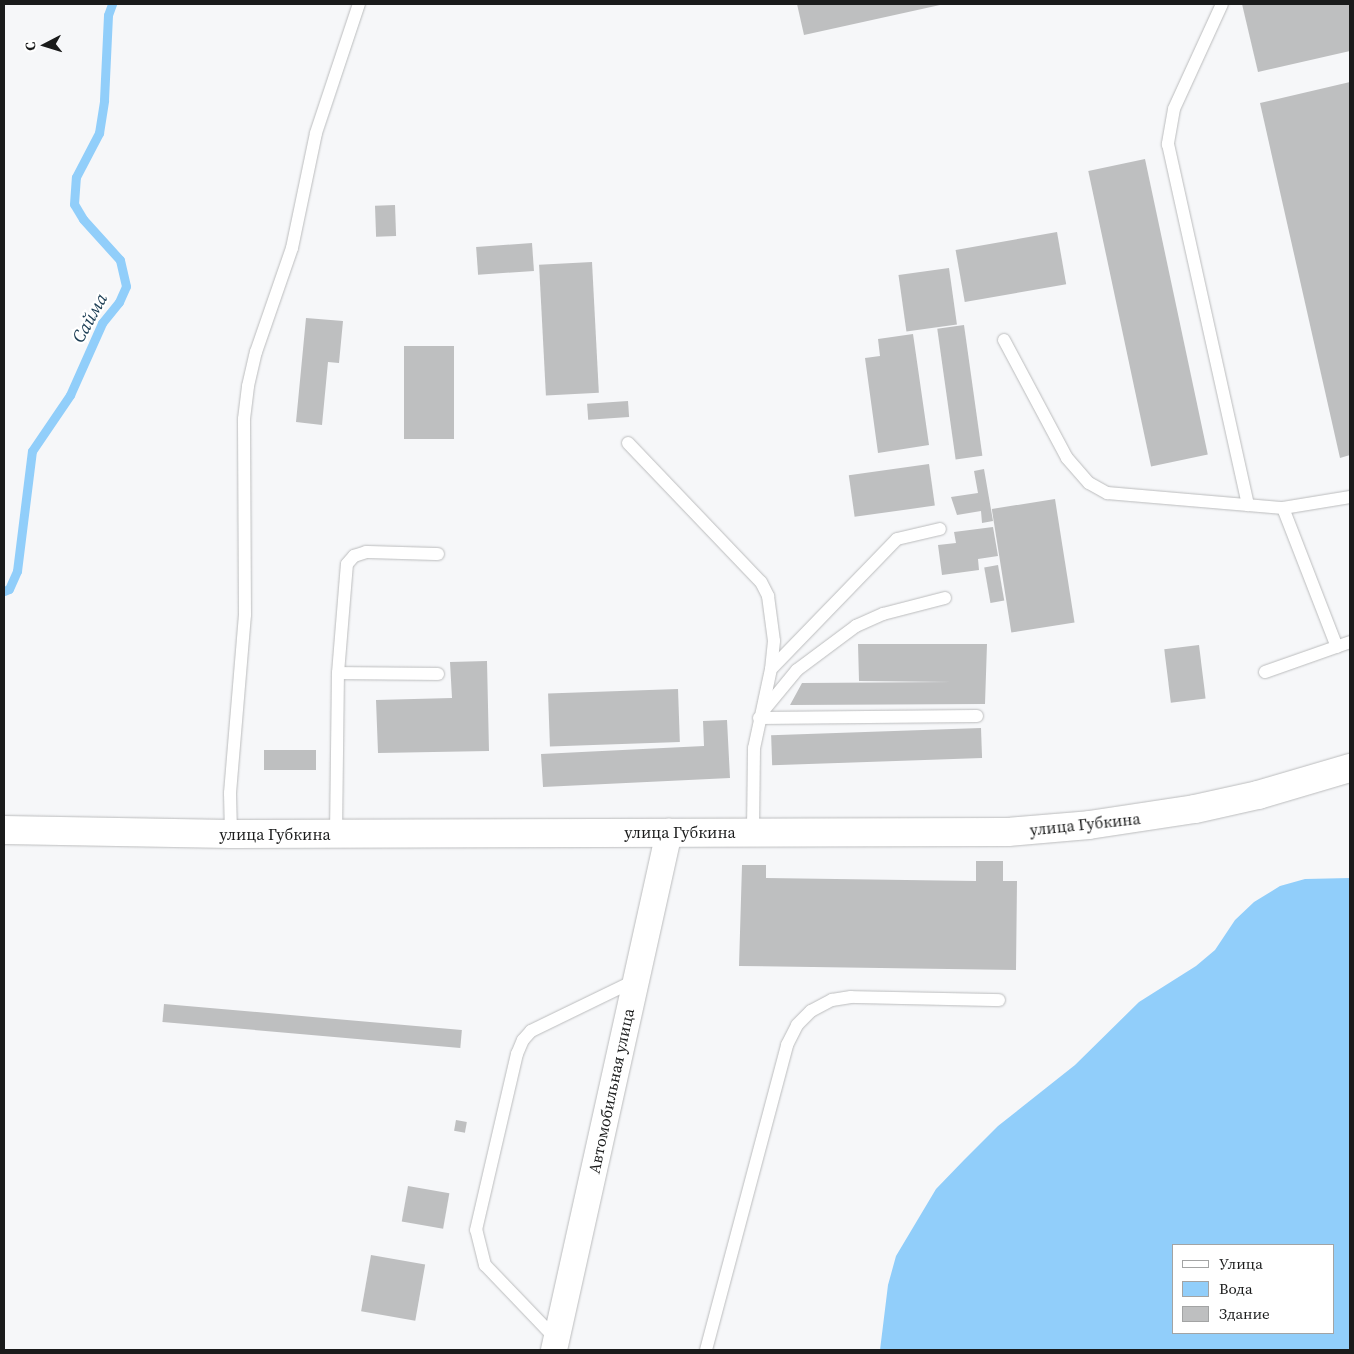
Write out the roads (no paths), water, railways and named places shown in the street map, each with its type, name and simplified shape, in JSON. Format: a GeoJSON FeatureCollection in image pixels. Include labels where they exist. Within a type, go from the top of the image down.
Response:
{"type":"FeatureCollection","features":[{"type":"Feature","properties":{"kind":"street","name":"улица Губкина"},"geometry":{"type":"LineString","coordinates":[[4,830],[231,834],[668,832],[916,834],[1008,832],[1089,825],[1249,797],[1350,768]]}},
{"type":"Feature","properties":{"kind":"street","name":"Автомобильная улица"},"geometry":{"type":"LineString","coordinates":[[555,1345],[668,832]]}},
{"type":"Feature","properties":{"kind":"lane"},"geometry":{"type":"LineString","coordinates":[[231,834],[230,793],[245,614],[244,439],[248,386],[256,352],[292,248],[316,132],[359,4]]}},
{"type":"Feature","properties":{"kind":"lane"},"geometry":{"type":"LineString","coordinates":[[1222,4],[1174,109],[1168,144],[1248,506]]}},
{"type":"Feature","properties":{"kind":"lane"},"geometry":{"type":"LineString","coordinates":[[1004,340],[1067,458],[1089,483],[1118,496],[1283,508],[1350,497]]}},
{"type":"Feature","properties":{"kind":"lane"},"geometry":{"type":"LineString","coordinates":[[628,443],[761,582],[768,596],[774,630],[771,669],[754,748],[753,832]]}},
{"type":"Feature","properties":{"kind":"lane"},"geometry":{"type":"LineString","coordinates":[[1283,508],[1337,647]]}},
{"type":"Feature","properties":{"kind":"lane"},"geometry":{"type":"LineString","coordinates":[[771,669],[789,646],[897,539],[940,529]]}},
{"type":"Feature","properties":{"kind":"lane"},"geometry":{"type":"LineString","coordinates":[[336,834],[338,674],[347,564],[354,556],[366,552],[438,554]]}},
{"type":"Feature","properties":{"kind":"lane"},"geometry":{"type":"LineString","coordinates":[[759,718],[770,699],[797,670],[856,626],[883,614],[945,598]]}},
{"type":"Feature","properties":{"kind":"lane"},"geometry":{"type":"LineString","coordinates":[[1265,672],[1350,642]]}},
{"type":"Feature","properties":{"kind":"lane"},"geometry":{"type":"LineString","coordinates":[[338,674],[438,674]]}},
{"type":"Feature","properties":{"kind":"lane"},"geometry":{"type":"LineString","coordinates":[[759,718],[977,716]]}},
{"type":"Feature","properties":{"kind":"lane"},"geometry":{"type":"LineString","coordinates":[[555,1345],[486,1265],[476,1230],[517,1054],[523,1040],[531,1031],[636,980]]}},
{"type":"Feature","properties":{"kind":"lane"},"geometry":{"type":"LineString","coordinates":[[706,1350],[787,1044],[797,1025],[811,1011],[832,1000],[851,997],[999,1000]]}},
{"type":"Feature","properties":{"kind":"water"},"geometry":{"type":"Polygon","coordinates":[[[1350,878],[1350,1350],[880,1350],[888,1285],[896,1256],[936,1189],[998,1126],[1075,1065],[1139,1002],[1196,966],[1215,950],[1235,920],[1254,902],[1280,886],[1305,879],[1350,878]]]}},
{"type":"Feature","properties":{"kind":"waterway","name":"Сайма"},"geometry":{"type":"LineString","coordinates":[[4,591],[9,589],[17,571],[32,451],[70,395],[102,323],[119,302],[126,286],[120,260],[83,219],[74,204],[76,177],[99,133],[104,100],[108,15],[112,4]]}}]}
